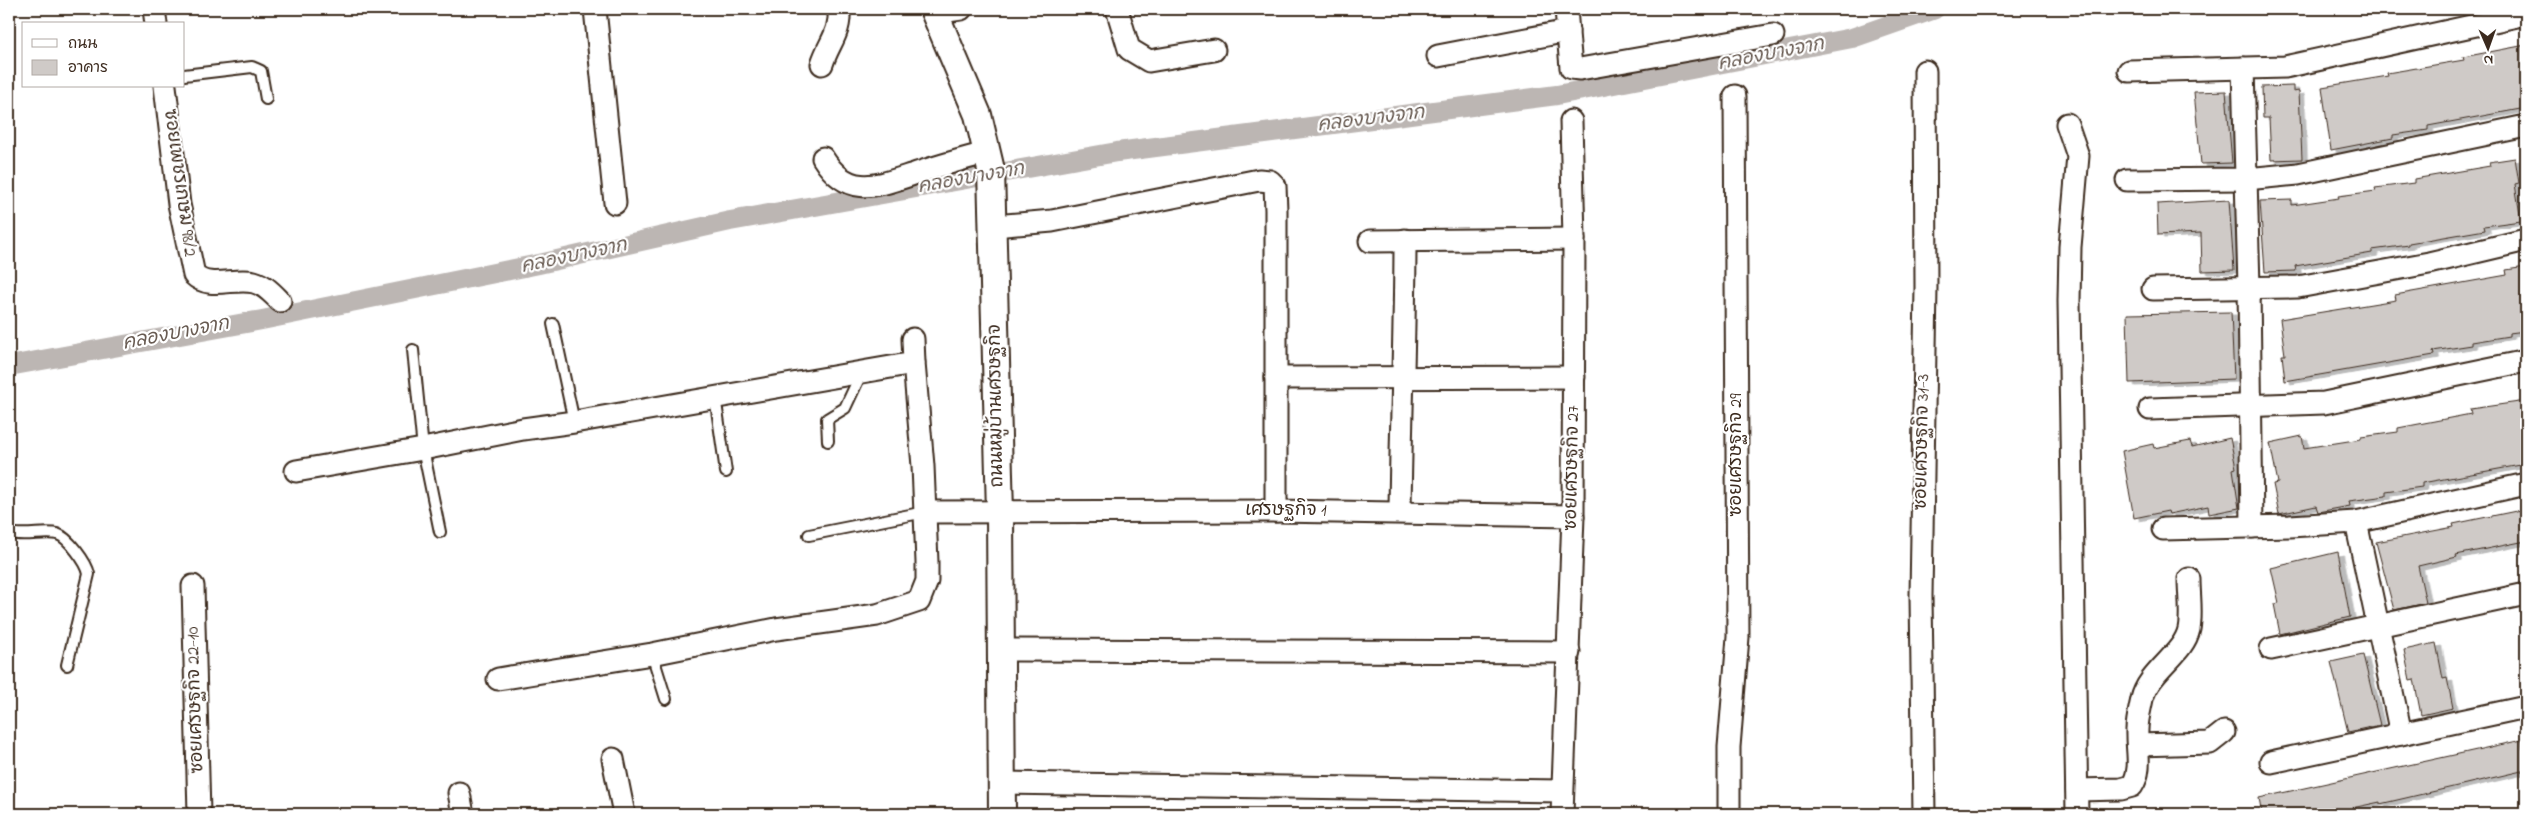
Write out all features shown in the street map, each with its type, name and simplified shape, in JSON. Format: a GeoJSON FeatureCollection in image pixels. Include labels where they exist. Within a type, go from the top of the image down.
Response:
{"type":"FeatureCollection","features":[{"type":"Feature","properties":{"kind":"street"},"geometry":{"type":"LineString","coordinates":[[154,9],[156,22]]}},
{"type":"Feature","properties":{"kind":"street"},"geometry":{"type":"LineString","coordinates":[[595,9],[615,203]]}},
{"type":"Feature","properties":{"kind":"street"},"geometry":{"type":"LineString","coordinates":[[822,64],[827,49],[839,29],[839,9]]}},
{"type":"Feature","properties":{"kind":"street"},"geometry":{"type":"LineString","coordinates":[[934,11],[960,9]]}},
{"type":"Feature","properties":{"kind":"street"},"geometry":{"type":"LineString","coordinates":[[1116,9],[1129,49],[1148,61],[1214,50]]}},
{"type":"Feature","properties":{"kind":"street"},"geometry":{"type":"LineString","coordinates":[[1566,9],[1571,68],[1580,69],[1773,35]]}},
{"type":"Feature","properties":{"kind":"street","name":"ถนนหมู่บ้านเศรษฐกิจ"},"geometry":{"type":"LineString","coordinates":[[934,11],[978,114],[990,161],[1000,513],[1002,814]]}},
{"type":"Feature","properties":{"kind":"street"},"geometry":{"type":"LineString","coordinates":[[2129,71],[2285,67],[2313,63],[2526,14]]}},
{"type":"Feature","properties":{"kind":"street"},"geometry":{"type":"LineString","coordinates":[[1438,56],[1568,32]]}},
{"type":"Feature","properties":{"kind":"street"},"geometry":{"type":"LineString","coordinates":[[2243,68],[2249,287],[2252,527]]}},
{"type":"Feature","properties":{"kind":"street","name":"ซอยเศรษฐกิจ 31-3"},"geometry":{"type":"LineString","coordinates":[[1924,814],[1921,596],[1926,287],[1925,71]]}},
{"type":"Feature","properties":{"kind":"street","name":"ซอยเพชรเกษม 98/2"},"geometry":{"type":"LineString","coordinates":[[165,88],[179,204],[194,275],[206,283],[252,282],[265,287],[280,301]]}},
{"type":"Feature","properties":{"kind":"street","name":"ซอยเศรษฐกิจ 29"},"geometry":{"type":"LineString","coordinates":[[1728,814],[1729,747],[1738,637],[1735,96]]}},
{"type":"Feature","properties":{"kind":"street","name":"ซอยเศรษฐกิจ 27"},"geometry":{"type":"LineString","coordinates":[[1562,814],[1573,516],[1574,239],[1571,121]]}},
{"type":"Feature","properties":{"kind":"street"},"geometry":{"type":"LineString","coordinates":[[2067,124],[2078,156],[2070,247],[2069,301],[2077,814]]}},
{"type":"Feature","properties":{"kind":"street"},"geometry":{"type":"LineString","coordinates":[[2127,180],[2246,179],[2298,174],[2526,126]]}},
{"type":"Feature","properties":{"kind":"street"},"geometry":{"type":"LineString","coordinates":[[823,158],[838,178],[862,186],[882,185],[990,161]]}},
{"type":"Feature","properties":{"kind":"street"},"geometry":{"type":"LineString","coordinates":[[993,216],[1052,221],[1259,180],[1270,181],[1275,186],[1276,511]]}},
{"type":"Feature","properties":{"kind":"street"},"geometry":{"type":"LineString","coordinates":[[1370,241],[1574,239]]}},
{"type":"Feature","properties":{"kind":"street"},"geometry":{"type":"LineString","coordinates":[[1400,512],[1405,353],[1405,240]]}},
{"type":"Feature","properties":{"kind":"street"},"geometry":{"type":"LineString","coordinates":[[2153,289],[2298,287],[2344,280],[2526,240]]}},
{"type":"Feature","properties":{"kind":"street"},"geometry":{"type":"LineString","coordinates":[[498,679],[652,654],[776,629],[877,615],[919,601],[927,581],[913,339]]}},
{"type":"Feature","properties":{"kind":"street"},"geometry":{"type":"LineString","coordinates":[[2150,409],[2324,403],[2526,361]]}},
{"type":"Feature","properties":{"kind":"street"},"geometry":{"type":"LineString","coordinates":[[296,471],[423,450],[523,429],[574,422],[715,396],[861,374],[914,363]]}},
{"type":"Feature","properties":{"kind":"street"},"geometry":{"type":"LineString","coordinates":[[1276,378],[1574,377]]}},
{"type":"Feature","properties":{"kind":"street"},"geometry":{"type":"LineString","coordinates":[[2163,529],[2356,522],[2526,484]]}},
{"type":"Feature","properties":{"kind":"street","name":"เศรษฐกิจ 1"},"geometry":{"type":"LineString","coordinates":[[924,512],[1276,511],[1573,516]]}},
{"type":"Feature","properties":{"kind":"street"},"geometry":{"type":"LineString","coordinates":[[2356,522],[2401,734]]}},
{"type":"Feature","properties":{"kind":"street"},"geometry":{"type":"LineString","coordinates":[[2077,790],[2121,789],[2132,786],[2138,775],[2137,729],[2142,697],[2160,669],[2180,646],[2189,630],[2189,579]]}},
{"type":"Feature","properties":{"kind":"street","name":"ซอยเศรษฐกิจ 22-10"},"geometry":{"type":"LineString","coordinates":[[192,586],[199,814]]}},
{"type":"Feature","properties":{"kind":"street"},"geometry":{"type":"LineString","coordinates":[[2271,649],[2526,594]]}},
{"type":"Feature","properties":{"kind":"street"},"geometry":{"type":"LineString","coordinates":[[1000,650],[1569,652]]}},
{"type":"Feature","properties":{"kind":"street"},"geometry":{"type":"LineString","coordinates":[[2271,762],[2526,707]]}},
{"type":"Feature","properties":{"kind":"street"},"geometry":{"type":"LineString","coordinates":[[2138,745],[2210,743],[2224,732]]}},
{"type":"Feature","properties":{"kind":"street"},"geometry":{"type":"LineString","coordinates":[[613,759],[624,814]]}},
{"type":"Feature","properties":{"kind":"street"},"geometry":{"type":"LineString","coordinates":[[1002,783],[1562,791]]}},
{"type":"Feature","properties":{"kind":"street"},"geometry":{"type":"LineString","coordinates":[[459,793],[463,814]]}},
{"type":"Feature","properties":{"kind":"lane"},"geometry":{"type":"LineString","coordinates":[[185,75],[252,66],[260,71],[266,99]]}},
{"type":"Feature","properties":{"kind":"lane"},"geometry":{"type":"LineString","coordinates":[[553,324],[574,422]]}},
{"type":"Feature","properties":{"kind":"lane"},"geometry":{"type":"LineString","coordinates":[[412,350],[423,450],[440,532]]}},
{"type":"Feature","properties":{"kind":"lane"},"geometry":{"type":"LineString","coordinates":[[828,441],[827,419],[845,408],[861,374]]}},
{"type":"Feature","properties":{"kind":"lane"},"geometry":{"type":"LineString","coordinates":[[715,396],[726,472]]}},
{"type":"Feature","properties":{"kind":"lane"},"geometry":{"type":"LineString","coordinates":[[809,535],[924,512]]}},
{"type":"Feature","properties":{"kind":"lane"},"geometry":{"type":"LineString","coordinates":[[9,533],[34,536],[57,534],[64,538],[87,566],[89,574],[67,666]]}},
{"type":"Feature","properties":{"kind":"lane"},"geometry":{"type":"LineString","coordinates":[[652,654],[666,699]]}},
{"type":"Feature","properties":{"kind":"building"},"geometry":{"type":"Polygon","coordinates":[[[2526,45],[2526,108],[2428,126],[2428,130],[2393,135],[2393,138],[2331,150],[2322,87],[2388,76],[2387,73],[2464,60],[2463,57],[2526,45]]]}},
{"type":"Feature","properties":{"kind":"building"},"geometry":{"type":"Polygon","coordinates":[[[2293,86],[2293,92],[2299,91],[2302,159],[2271,160],[2269,118],[2263,118],[2262,87],[2293,86]]]}},
{"type":"Feature","properties":{"kind":"building"},"geometry":{"type":"Polygon","coordinates":[[[2226,91],[2232,163],[2201,164],[2194,92],[2226,91]]]}},
{"type":"Feature","properties":{"kind":"building"},"geometry":{"type":"Polygon","coordinates":[[[2515,158],[2519,183],[2515,184],[2521,221],[2484,226],[2485,230],[2409,243],[2409,245],[2372,250],[2372,253],[2295,266],[2296,271],[2265,272],[2260,201],[2292,200],[2292,205],[2339,198],[2338,196],[2376,191],[2375,188],[2414,183],[2414,179],[2490,166],[2489,162],[2515,158]]]}},
{"type":"Feature","properties":{"kind":"building"},"geometry":{"type":"Polygon","coordinates":[[[2229,200],[2234,270],[2202,271],[2201,233],[2158,235],[2157,204],[2229,200]]]}},
{"type":"Feature","properties":{"kind":"building"},"geometry":{"type":"Polygon","coordinates":[[[2526,267],[2526,331],[2509,333],[2509,336],[2472,342],[2472,345],[2433,351],[2434,355],[2285,381],[2282,355],[2285,355],[2280,319],[2396,300],[2395,295],[2507,275],[2506,270],[2526,267]]]}},
{"type":"Feature","properties":{"kind":"building"},"geometry":{"type":"Polygon","coordinates":[[[2231,312],[2234,379],[2129,383],[2127,314],[2231,312]]]}},
{"type":"Feature","properties":{"kind":"building"},"geometry":{"type":"Polygon","coordinates":[[[2526,401],[2526,464],[2422,483],[2422,487],[2386,492],[2386,496],[2349,501],[2350,506],[2318,512],[2316,506],[2279,514],[2273,484],[2278,483],[2270,443],[2302,436],[2304,448],[2361,439],[2361,437],[2398,432],[2398,428],[2471,414],[2470,409],[2526,401]]]}},
{"type":"Feature","properties":{"kind":"building"},"geometry":{"type":"Polygon","coordinates":[[[2230,438],[2236,468],[2233,469],[2239,508],[2209,514],[2208,506],[2169,514],[2168,511],[2134,518],[2122,451],[2153,444],[2154,448],[2190,441],[2192,447],[2230,438]]]}},
{"type":"Feature","properties":{"kind":"building"},"geometry":{"type":"Polygon","coordinates":[[[2526,509],[2526,541],[2456,555],[2457,557],[2418,566],[2426,603],[2394,610],[2376,542],[2454,527],[2453,524],[2526,509]]]}},
{"type":"Feature","properties":{"kind":"building"},"geometry":{"type":"Polygon","coordinates":[[[2338,552],[2350,617],[2280,634],[2274,604],[2279,603],[2271,568],[2338,552]]]}},
{"type":"Feature","properties":{"kind":"building"},"geometry":{"type":"Polygon","coordinates":[[[2436,643],[2443,679],[2447,678],[2453,708],[2421,715],[2414,679],[2410,680],[2404,650],[2436,643]]]}},
{"type":"Feature","properties":{"kind":"building"},"geometry":{"type":"Polygon","coordinates":[[[2363,655],[2380,725],[2348,732],[2331,662],[2363,655]]]}},
{"type":"Feature","properties":{"kind":"building"},"geometry":{"type":"Polygon","coordinates":[[[2522,740],[2526,770],[2380,804],[2380,802],[2324,814],[2262,814],[2259,798],[2522,740]]]}},
{"type":"Feature","properties":{"kind":"waterway","name":"คลองบางจาก"},"geometry":{"type":"LineString","coordinates":[[9,366],[262,320],[539,264],[730,221],[1117,152],[1557,95],[1852,38],[1935,9]]}}]}
